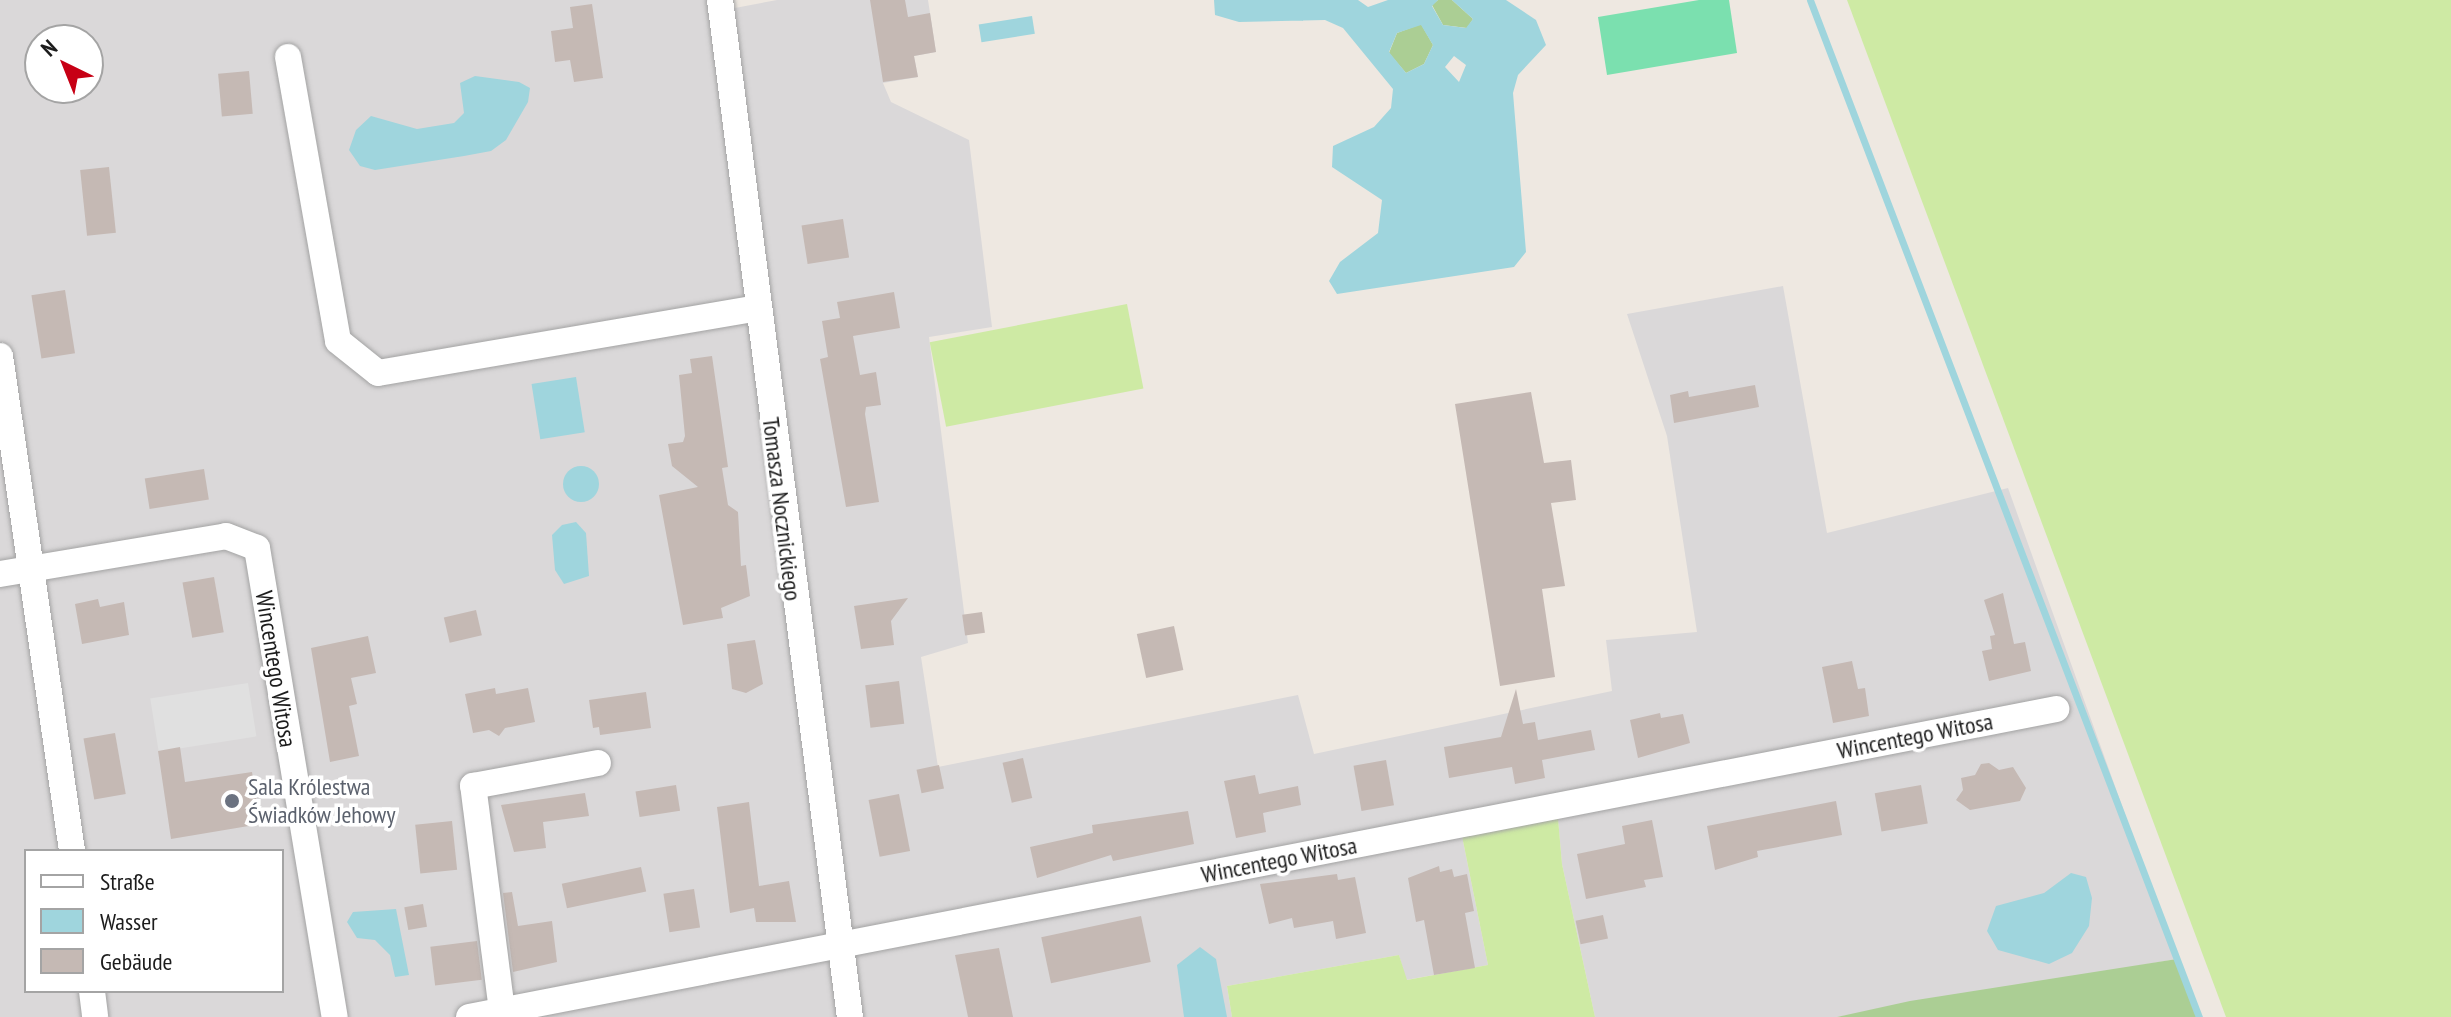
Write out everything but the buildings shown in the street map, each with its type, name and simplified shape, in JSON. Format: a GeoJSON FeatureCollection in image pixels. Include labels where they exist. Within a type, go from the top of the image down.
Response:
{"type":"FeatureCollection","features":[{"type":"Feature","properties":{"kind":"street","name":"Tomasza Nocznickiego"},"geometry":{"type":"LineString","coordinates":[[720,0],[850,1017]]}},
{"type":"Feature","properties":{"kind":"street"},"geometry":{"type":"LineString","coordinates":[[288,57],[338,341],[378,373],[757,308]]}},
{"type":"Feature","properties":{"kind":"street"},"geometry":{"type":"LineString","coordinates":[[0,356],[72,849]]}},
{"type":"Feature","properties":{"kind":"street","name":"Wincentego Witosa"},"geometry":{"type":"LineString","coordinates":[[0,574],[226,536],[257,548],[335,1017]]}},
{"type":"Feature","properties":{"kind":"street","name":"Wincentego Witosa"},"geometry":{"type":"LineString","coordinates":[[469,1017],[2056,709]]}},
{"type":"Feature","properties":{"kind":"street"},"geometry":{"type":"LineString","coordinates":[[502,1011],[473,786],[598,763]]}},
{"type":"Feature","properties":{"kind":"street"},"geometry":{"type":"LineString","coordinates":[[92,993],[95,1017]]}},
{"type":"Feature","properties":{"kind":"shaded area"},"geometry":{"type":"Polygon","coordinates":[[[0,0],[717,0],[719,11],[777,0],[928,0],[936,52],[914,56],[918,77],[883,83],[891,102],[969,140],[992,327],[929,337],[968,643],[921,657],[938,767],[1298,695],[1314,754],[1612,691],[1606,640],[1697,632],[1667,436],[1627,314],[1783,286],[1827,533],[2008,488],[2177,959],[1837,1017],[1595,1017],[1562,864],[1557,808],[1461,831],[1488,965],[1406,980],[1399,955],[1227,986],[1232,1017],[0,1017],[0,0]]]}},
{"type":"Feature","properties":{"kind":"shaded area"},"geometry":{"type":"Polygon","coordinates":[[[248,683],[256,736],[159,752],[150,698],[248,683]]]}},
{"type":"Feature","properties":{"kind":"green space"},"geometry":{"type":"Polygon","coordinates":[[[1438,0],[1452,0],[1473,19],[1467,28],[1443,25],[1432,5],[1438,0]]]}},
{"type":"Feature","properties":{"kind":"green space"},"geometry":{"type":"Polygon","coordinates":[[[1699,0],[1729,0],[1737,53],[1607,75],[1598,17],[1699,0]]]}},
{"type":"Feature","properties":{"kind":"green space"},"geometry":{"type":"Polygon","coordinates":[[[1847,0],[2451,0],[2451,1017],[2226,1017],[1847,0]]]}},
{"type":"Feature","properties":{"kind":"green space"},"geometry":{"type":"Polygon","coordinates":[[[1421,24],[1433,45],[1424,64],[1406,73],[1389,53],[1397,33],[1421,24]]]}},
{"type":"Feature","properties":{"kind":"green space"},"geometry":{"type":"Polygon","coordinates":[[[1127,304],[1143,388],[946,427],[930,342],[1127,304]]]}},
{"type":"Feature","properties":{"kind":"green space"},"geometry":{"type":"Polygon","coordinates":[[[1557,807],[1562,864],[1595,1017],[1232,1017],[1227,986],[1399,955],[1407,980],[1488,965],[1461,831],[1557,807]]]}},
{"type":"Feature","properties":{"kind":"green space"},"geometry":{"type":"Polygon","coordinates":[[[2177,959],[2201,1017],[1837,1017],[1910,1001],[2177,959]]]}},
{"type":"Feature","properties":{"kind":"water"},"geometry":{"type":"Polygon","coordinates":[[[1214,0],[1358,0],[1368,7],[1388,0],[1438,0],[1432,6],[1443,25],[1466,28],[1473,19],[1452,0],[1506,0],[1536,20],[1546,45],[1518,75],[1513,93],[1526,252],[1514,267],[1337,294],[1329,281],[1340,262],[1378,233],[1382,200],[1332,167],[1333,146],[1374,127],[1391,108],[1393,89],[1343,28],[1325,20],[1239,22],[1215,15],[1214,0]],[[1421,25],[1397,33],[1389,52],[1406,73],[1424,64],[1433,45],[1421,25]],[[1454,56],[1445,67],[1459,82],[1466,65],[1454,56]]]}},
{"type":"Feature","properties":{"kind":"water"},"geometry":{"type":"Polygon","coordinates":[[[1032,16],[1035,34],[981,42],[979,24],[1032,16]]]}},
{"type":"Feature","properties":{"kind":"water"},"geometry":{"type":"Polygon","coordinates":[[[475,76],[519,82],[530,88],[528,102],[506,140],[491,151],[375,170],[360,166],[349,150],[356,130],[371,116],[417,129],[454,123],[464,113],[460,83],[475,76]]]}},
{"type":"Feature","properties":{"kind":"water"},"geometry":{"type":"Polygon","coordinates":[[[576,377],[585,432],[540,439],[532,384],[576,377]]]}},
{"type":"Feature","properties":{"kind":"water"},"geometry":{"type":"Polygon","coordinates":[[[581,466],[594,471],[599,484],[594,497],[581,502],[568,497],[563,484],[568,471],[581,466]]]}},
{"type":"Feature","properties":{"kind":"water"},"geometry":{"type":"Polygon","coordinates":[[[576,522],[586,533],[589,576],[564,584],[555,570],[552,535],[562,525],[576,522]]]}},
{"type":"Feature","properties":{"kind":"water"},"geometry":{"type":"Polygon","coordinates":[[[2071,873],[2086,877],[2092,898],[2089,926],[2072,953],[2049,964],[1998,950],[1987,931],[1996,906],[2044,893],[2071,873]]]}},
{"type":"Feature","properties":{"kind":"water"},"geometry":{"type":"Polygon","coordinates":[[[396,909],[409,975],[395,977],[390,955],[375,940],[357,938],[347,922],[353,912],[396,909]]]}},
{"type":"Feature","properties":{"kind":"water"},"geometry":{"type":"Polygon","coordinates":[[[1200,947],[1216,959],[1227,1017],[1184,1017],[1177,965],[1200,947]]]}},
{"type":"Feature","properties":{"kind":"waterway"},"geometry":{"type":"LineString","coordinates":[[1810,0],[2199,1017]]}},
{"type":"Feature","properties":{"kind":"place","name":"Sala Królestwa Świadków Jehowy"},"geometry":{"type":"Point","coordinates":[232,801]}}]}
